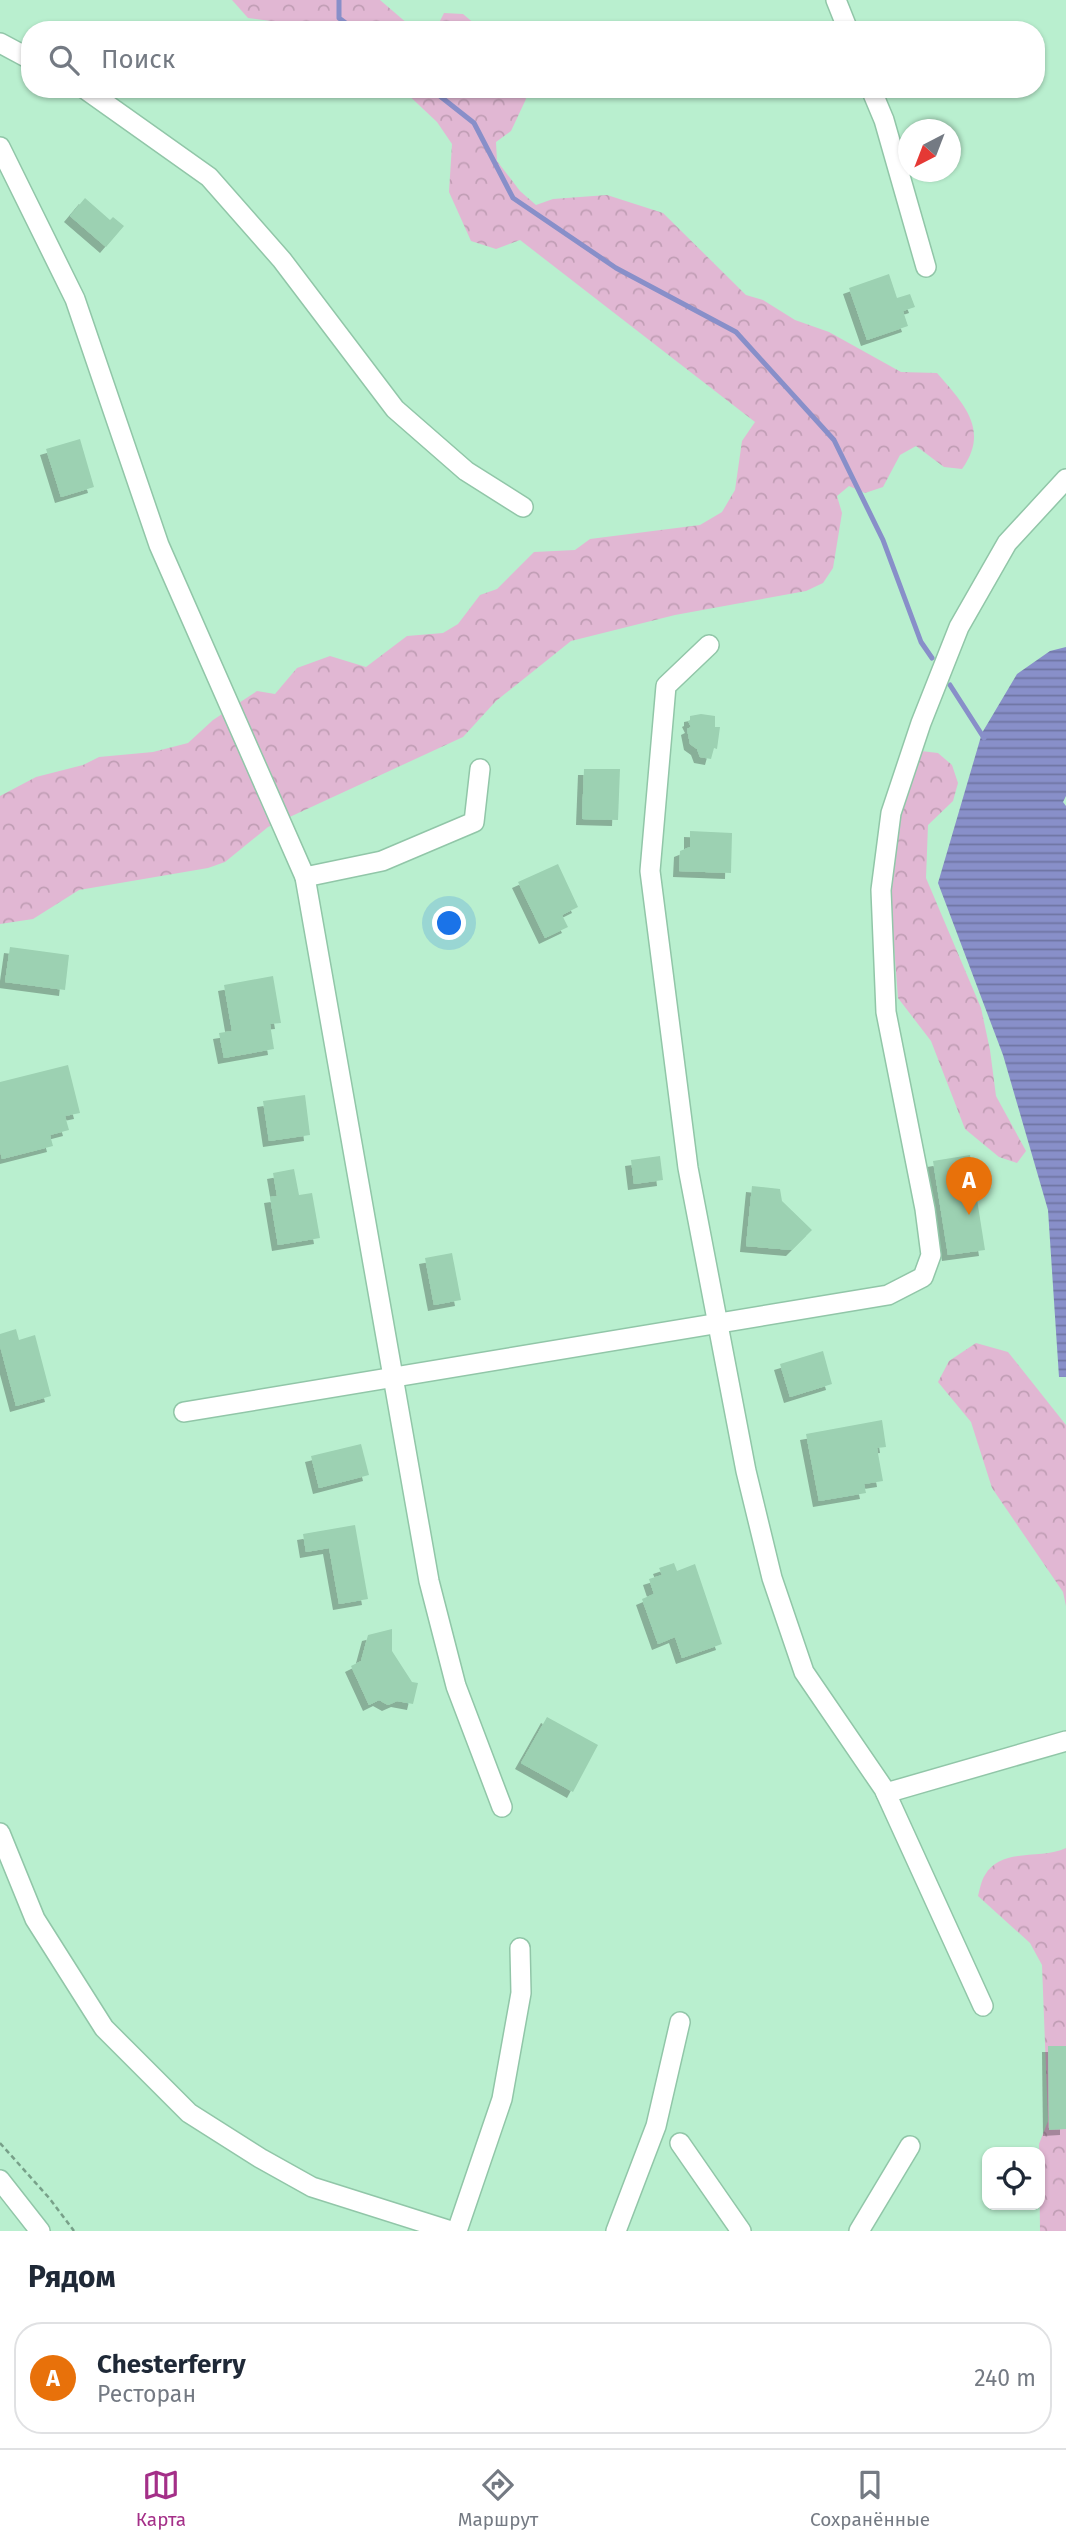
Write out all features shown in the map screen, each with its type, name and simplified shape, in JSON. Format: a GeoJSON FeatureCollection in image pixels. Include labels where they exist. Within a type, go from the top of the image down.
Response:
{"type":"FeatureCollection","features":[{"type":"Feature","properties":{"kind":"street"},"geometry":{"type":"LineString","coordinates":[[836,0],[844,21]]}},
{"type":"Feature","properties":{"kind":"street"},"geometry":{"type":"LineString","coordinates":[[0,43],[21,54]]}},
{"type":"Feature","properties":{"kind":"street"},"geometry":{"type":"LineString","coordinates":[[98,98],[209,177],[282,260],[395,409],[466,471],[523,507]]}},
{"type":"Feature","properties":{"kind":"street"},"geometry":{"type":"LineString","coordinates":[[875,98],[926,267]]}},
{"type":"Feature","properties":{"kind":"street"},"geometry":{"type":"LineString","coordinates":[[0,147],[75,299],[159,545],[305,877],[429,1581],[456,1686],[502,1807]]}},
{"type":"Feature","properties":{"kind":"street"},"geometry":{"type":"LineString","coordinates":[[184,1412],[888,1295],[923,1277],[931,1255],[925,1209],[886,1012],[881,890],[891,813],[920,723],[959,627],[1007,543],[1066,479]]}},
{"type":"Feature","properties":{"kind":"street"},"geometry":{"type":"LineString","coordinates":[[709,645],[666,686],[650,871],[688,1168],[746,1471],[772,1578],[804,1672],[886,1793],[983,2006]]}},
{"type":"Feature","properties":{"kind":"street"},"geometry":{"type":"LineString","coordinates":[[305,877],[382,861],[474,822],[480,769]]}},
{"type":"Feature","properties":{"kind":"street"},"geometry":{"type":"LineString","coordinates":[[886,1793],[1066,1741]]}},
{"type":"Feature","properties":{"kind":"street"},"geometry":{"type":"LineString","coordinates":[[0,1833],[35,1919],[104,2028],[189,2113],[312,2187],[451,2231]]}},
{"type":"Feature","properties":{"kind":"street"},"geometry":{"type":"LineString","coordinates":[[457,2231],[502,2099],[521,1993],[520,1948]]}},
{"type":"Feature","properties":{"kind":"street"},"geometry":{"type":"LineString","coordinates":[[616,2231],[656,2126],[680,2022]]}},
{"type":"Feature","properties":{"kind":"street"},"geometry":{"type":"LineString","coordinates":[[680,2143],[741,2231]]}},
{"type":"Feature","properties":{"kind":"street"},"geometry":{"type":"LineString","coordinates":[[859,2231],[911,2146]]}},
{"type":"Feature","properties":{"kind":"street"},"geometry":{"type":"LineString","coordinates":[[0,2180],[40,2231]]}},
{"type":"Feature","properties":{"kind":"path"},"geometry":{"type":"LineString","coordinates":[[0,2143],[50,2199],[74,2231]]}},
{"type":"Feature","properties":{"kind":"green space"},"geometry":{"type":"Polygon","coordinates":[[[232,0],[380,0],[404,21],[270,21],[248,18],[232,0]]]}},
{"type":"Feature","properties":{"kind":"green space"},"geometry":{"type":"Polygon","coordinates":[[[444,13],[463,14],[471,21],[440,21],[444,13]]]}},
{"type":"Feature","properties":{"kind":"green space"},"geometry":{"type":"Polygon","coordinates":[[[412,98],[526,98],[511,131],[496,142],[497,161],[520,191],[536,205],[553,199],[607,195],[663,213],[746,295],[763,300],[795,320],[829,332],[901,372],[937,373],[970,418],[974,442],[970,455],[962,469],[944,467],[916,446],[900,455],[883,487],[865,493],[849,486],[837,496],[842,513],[833,568],[823,583],[806,591],[675,615],[571,641],[496,701],[463,737],[268,827],[225,862],[208,868],[79,890],[33,919],[0,924],[0,796],[36,777],[83,765],[99,757],[153,752],[188,743],[213,720],[257,691],[275,694],[297,668],[330,656],[366,667],[407,636],[443,633],[458,624],[480,595],[497,589],[534,552],[575,550],[590,539],[700,525],[722,512],[735,490],[742,441],[755,422],[520,240],[496,249],[471,241],[449,192],[452,144],[437,122],[412,98]]]}},
{"type":"Feature","properties":{"kind":"green space"},"geometry":{"type":"Polygon","coordinates":[[[921,751],[938,753],[952,765],[958,783],[953,801],[928,825],[926,878],[981,1008],[996,1096],[1026,1151],[1017,1163],[999,1157],[965,1129],[931,1041],[898,998],[888,867],[904,779],[921,751]]]}},
{"type":"Feature","properties":{"kind":"green space"},"geometry":{"type":"Polygon","coordinates":[[[976,1343],[1008,1352],[1066,1425],[1066,1606],[1063,1592],[992,1488],[971,1422],[938,1382],[949,1361],[976,1343]]]}},
{"type":"Feature","properties":{"kind":"green space"},"geometry":{"type":"Polygon","coordinates":[[[1066,1848],[1066,2231],[1040,2231],[1040,2210],[1045,2210],[1045,2147],[1039,2147],[1039,2144],[1048,2121],[1042,1965],[1030,1943],[978,1896],[985,1875],[992,1866],[1011,1857],[1066,1848]]]}},
{"type":"Feature","properties":{"kind":"water"},"geometry":{"type":"Polygon","coordinates":[[[1066,647],[1066,796],[1063,802],[1066,806],[1066,1377],[1059,1377],[1048,1210],[1003,1055],[938,883],[982,733],[1017,674],[1050,651],[1066,647]]]}},
{"type":"Feature","properties":{"kind":"building"},"geometry":{"type":"Polygon","coordinates":[[[85,198],[110,220],[113,217],[124,226],[106,247],[70,216],[85,198]]]}},
{"type":"Feature","properties":{"kind":"building"},"geometry":{"type":"Polygon","coordinates":[[[889,274],[897,298],[910,294],[915,307],[903,311],[908,326],[867,340],[849,288],[889,274]]]}},
{"type":"Feature","properties":{"kind":"building"},"geometry":{"type":"Polygon","coordinates":[[[80,439],[94,487],[61,497],[46,449],[80,439]]]}},
{"type":"Feature","properties":{"kind":"building"},"geometry":{"type":"Polygon","coordinates":[[[690,716],[715,716],[715,727],[720,727],[717,749],[714,748],[711,759],[700,757],[697,749],[690,744],[687,729],[691,727],[688,721],[690,716]]]}},
{"type":"Feature","properties":{"kind":"building"},"geometry":{"type":"Polygon","coordinates":[[[584,769],[620,769],[618,820],[582,819],[584,769]]]}},
{"type":"Feature","properties":{"kind":"building"},"geometry":{"type":"Polygon","coordinates":[[[690,831],[732,833],[731,873],[679,871],[680,851],[690,847],[690,831]]]}},
{"type":"Feature","properties":{"kind":"building"},"geometry":{"type":"Polygon","coordinates":[[[558,864],[578,907],[562,915],[568,927],[545,938],[518,882],[558,864]]]}},
{"type":"Feature","properties":{"kind":"building"},"geometry":{"type":"Polygon","coordinates":[[[10,947],[69,955],[65,990],[5,982],[10,947]]]}},
{"type":"Feature","properties":{"kind":"building"},"geometry":{"type":"Polygon","coordinates":[[[273,976],[281,1023],[270,1024],[274,1049],[224,1058],[219,1033],[232,1031],[224,985],[273,976]]]}},
{"type":"Feature","properties":{"kind":"building"},"geometry":{"type":"Polygon","coordinates":[[[68,1065],[80,1113],[65,1116],[69,1130],[50,1135],[53,1146],[2,1159],[0,1082],[68,1065]]]}},
{"type":"Feature","properties":{"kind":"building"},"geometry":{"type":"Polygon","coordinates":[[[305,1095],[310,1135],[269,1141],[263,1101],[305,1095]]]}},
{"type":"Feature","properties":{"kind":"building"},"geometry":{"type":"Polygon","coordinates":[[[970,1155],[985,1250],[948,1255],[933,1161],[970,1155]]]}},
{"type":"Feature","properties":{"kind":"building"},"geometry":{"type":"Polygon","coordinates":[[[660,1156],[663,1180],[634,1184],[631,1160],[660,1156]]]}},
{"type":"Feature","properties":{"kind":"building"},"geometry":{"type":"Polygon","coordinates":[[[294,1169],[299,1195],[312,1193],[320,1238],[278,1245],[270,1197],[277,1196],[273,1173],[294,1169]]]}},
{"type":"Feature","properties":{"kind":"building"},"geometry":{"type":"Polygon","coordinates":[[[752,1186],[780,1189],[782,1201],[812,1230],[792,1250],[746,1246],[752,1186]]]}},
{"type":"Feature","properties":{"kind":"building"},"geometry":{"type":"Polygon","coordinates":[[[452,1253],[461,1300],[434,1305],[425,1258],[452,1253]]]}},
{"type":"Feature","properties":{"kind":"building"},"geometry":{"type":"Polygon","coordinates":[[[16,1329],[19,1340],[35,1335],[51,1396],[16,1406],[0,1346],[0,1334],[16,1329]]]}},
{"type":"Feature","properties":{"kind":"building"},"geometry":{"type":"Polygon","coordinates":[[[823,1351],[832,1384],[790,1397],[780,1364],[823,1351]]]}},
{"type":"Feature","properties":{"kind":"building"},"geometry":{"type":"Polygon","coordinates":[[[882,1420],[886,1447],[877,1448],[883,1481],[864,1484],[866,1493],[819,1501],[806,1434],[882,1420]]]}},
{"type":"Feature","properties":{"kind":"building"},"geometry":{"type":"Polygon","coordinates":[[[361,1444],[369,1475],[319,1488],[311,1456],[361,1444]]]}},
{"type":"Feature","properties":{"kind":"building"},"geometry":{"type":"Polygon","coordinates":[[[355,1525],[368,1599],[339,1604],[329,1548],[306,1552],[303,1534],[355,1525]]]}},
{"type":"Feature","properties":{"kind":"building"},"geometry":{"type":"Polygon","coordinates":[[[674,1563],[677,1571],[695,1564],[722,1644],[682,1658],[675,1637],[658,1644],[642,1599],[654,1594],[649,1579],[662,1575],[659,1568],[674,1563]]]}},
{"type":"Feature","properties":{"kind":"building"},"geometry":{"type":"Polygon","coordinates":[[[392,1629],[392,1651],[412,1682],[418,1683],[413,1704],[397,1701],[388,1705],[379,1700],[369,1705],[351,1666],[361,1661],[368,1635],[392,1629]]]}},
{"type":"Feature","properties":{"kind":"building"},"geometry":{"type":"Polygon","coordinates":[[[547,1717],[598,1745],[573,1792],[521,1763],[547,1717]]]}},
{"type":"Feature","properties":{"kind":"building"},"geometry":{"type":"Polygon","coordinates":[[[1048,2046],[1066,2046],[1066,2129],[1049,2130],[1048,2046]]]}},
{"type":"Feature","properties":{"kind":"waterway"},"geometry":{"type":"LineString","coordinates":[[339,0],[339,18],[343,21]]}},
{"type":"Feature","properties":{"kind":"waterway"},"geometry":{"type":"LineString","coordinates":[[442,98],[474,123],[513,198],[616,268],[736,332],[834,440],[883,540],[921,642],[932,658]]}},
{"type":"Feature","properties":{"kind":"waterway"},"geometry":{"type":"LineString","coordinates":[[950,685],[984,738]]}},
{"type":"Feature","properties":{"kind":"place","name":"Chesterferry"},"geometry":{"type":"Point","coordinates":[969,1215]}}]}
